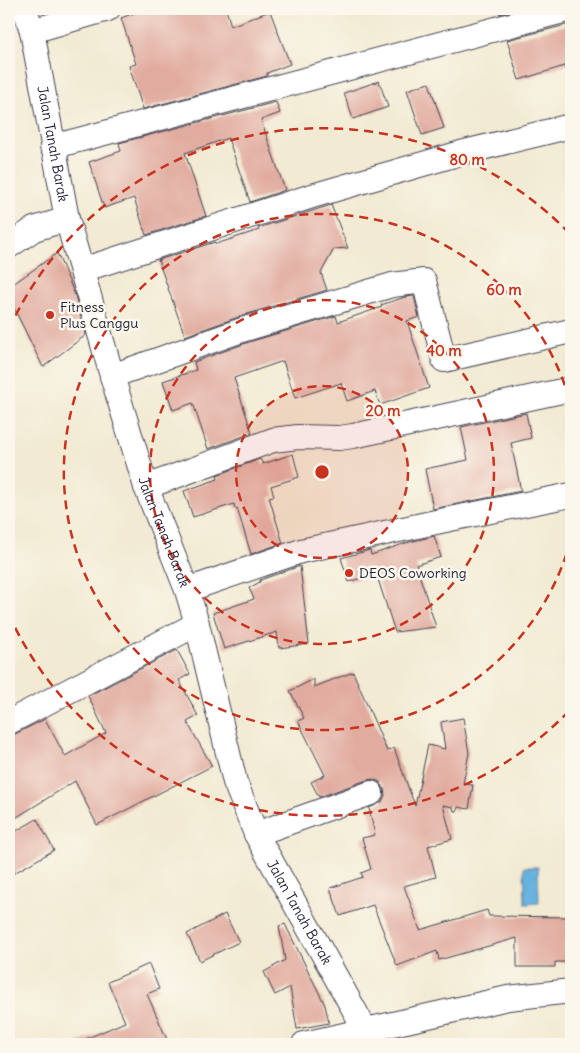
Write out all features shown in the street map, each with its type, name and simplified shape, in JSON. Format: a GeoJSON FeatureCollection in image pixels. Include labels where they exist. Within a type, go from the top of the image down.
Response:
{"type":"FeatureCollection","features":[{"type":"Feature","properties":{"kind":"street","name":"Jalan Tanah Barak"},"geometry":{"type":"LineString","coordinates":[[25,9],[32,31],[52,147],[67,219],[146,487],[187,590],[197,624],[234,782],[256,834],[366,1031]]}},
{"type":"Feature","properties":{"kind":"street"},"geometry":{"type":"LineString","coordinates":[[32,31],[108,9]]}},
{"type":"Feature","properties":{"kind":"street"},"geometry":{"type":"LineString","coordinates":[[52,147],[571,9]]}},
{"type":"Feature","properties":{"kind":"street"},"geometry":{"type":"LineString","coordinates":[[82,270],[312,196],[461,153],[571,126]]}},
{"type":"Feature","properties":{"kind":"street"},"geometry":{"type":"LineString","coordinates":[[9,246],[34,229],[67,219]]}},
{"type":"Feature","properties":{"kind":"street"},"geometry":{"type":"LineString","coordinates":[[112,376],[245,329],[392,285],[424,282],[444,360],[571,331]]}},
{"type":"Feature","properties":{"kind":"street"},"geometry":{"type":"LineString","coordinates":[[146,487],[273,440],[298,437],[339,438],[353,436],[571,389]]}},
{"type":"Feature","properties":{"kind":"street"},"geometry":{"type":"LineString","coordinates":[[187,590],[301,551],[571,495]]}},
{"type":"Feature","properties":{"kind":"street"},"geometry":{"type":"LineString","coordinates":[[9,722],[197,624]]}},
{"type":"Feature","properties":{"kind":"street"},"geometry":{"type":"LineString","coordinates":[[256,834],[371,793]]}},
{"type":"Feature","properties":{"kind":"street"},"geometry":{"type":"LineString","coordinates":[[304,1044],[508,998],[571,991]]}},
{"type":"Feature","properties":{"kind":"water"},"geometry":{"type":"Polygon","coordinates":[[[524,867],[538,867],[539,903],[525,904],[524,867]]]}},
{"type":"Feature","properties":{"kind":"building"},"geometry":{"type":"Polygon","coordinates":[[[145,9],[226,9],[231,26],[270,11],[290,64],[267,73],[267,76],[143,109],[129,66],[136,64],[121,18],[145,9]]]}},
{"type":"Feature","properties":{"kind":"building"},"geometry":{"type":"Polygon","coordinates":[[[498,9],[518,9],[500,14],[498,9]]]}},
{"type":"Feature","properties":{"kind":"building"},"geometry":{"type":"Polygon","coordinates":[[[570,24],[571,64],[519,80],[507,40],[570,24]]]}},
{"type":"Feature","properties":{"kind":"building"},"geometry":{"type":"Polygon","coordinates":[[[379,81],[388,107],[353,119],[344,93],[379,81]]]}},
{"type":"Feature","properties":{"kind":"building"},"geometry":{"type":"Polygon","coordinates":[[[429,83],[444,128],[422,135],[407,90],[429,83]]]}},
{"type":"Feature","properties":{"kind":"building"},"geometry":{"type":"Polygon","coordinates":[[[276,102],[280,113],[261,120],[285,190],[250,202],[228,138],[185,153],[206,216],[146,235],[134,198],[104,208],[89,162],[121,151],[119,143],[276,102]]]}},
{"type":"Feature","properties":{"kind":"building"},"geometry":{"type":"Polygon","coordinates":[[[331,205],[348,248],[334,249],[321,273],[327,290],[241,316],[185,336],[158,260],[215,242],[216,244],[259,230],[258,228],[331,205]]]}},
{"type":"Feature","properties":{"kind":"building","name":"Fitness Plus Canggu"},"geometry":{"type":"Polygon","coordinates":[[[57,253],[75,295],[86,335],[43,367],[9,298],[9,287],[57,253]]]}},
{"type":"Feature","properties":{"kind":"building"},"geometry":{"type":"Polygon","coordinates":[[[414,296],[419,317],[407,321],[429,388],[380,405],[375,391],[347,401],[341,383],[295,398],[283,361],[234,378],[252,433],[208,449],[193,403],[173,410],[163,381],[196,370],[194,362],[249,342],[336,316],[338,322],[382,307],[381,305],[414,296]]]}},
{"type":"Feature","properties":{"kind":"building"},"geometry":{"type":"Polygon","coordinates":[[[526,413],[531,438],[511,443],[521,491],[433,509],[425,469],[468,460],[461,427],[526,413]]]}},
{"type":"Feature","properties":{"kind":"building"},"geometry":{"type":"Polygon","coordinates":[[[293,454],[299,477],[271,486],[274,496],[269,497],[283,543],[251,554],[237,508],[235,509],[234,504],[193,517],[184,491],[218,479],[217,475],[260,459],[263,464],[293,454]]]}},
{"type":"Feature","properties":{"kind":"building"},"geometry":{"type":"Polygon","coordinates":[[[434,536],[441,557],[416,565],[436,627],[395,632],[376,573],[349,582],[341,558],[370,550],[371,555],[434,536]]]}},
{"type":"Feature","properties":{"kind":"building"},"geometry":{"type":"Polygon","coordinates":[[[300,566],[309,644],[279,648],[277,632],[224,649],[213,613],[254,599],[249,588],[260,582],[260,580],[300,566]]]}},
{"type":"Feature","properties":{"kind":"building"},"geometry":{"type":"Polygon","coordinates":[[[177,650],[190,674],[179,680],[198,716],[187,722],[212,766],[97,825],[75,781],[9,822],[9,736],[45,719],[65,756],[106,733],[88,696],[177,650]]]}},
{"type":"Feature","properties":{"kind":"building"},"geometry":{"type":"Polygon","coordinates":[[[353,672],[387,751],[394,748],[415,806],[428,745],[445,749],[441,722],[463,718],[469,753],[463,784],[473,785],[469,809],[458,807],[457,811],[454,811],[453,807],[443,805],[452,839],[428,846],[436,877],[404,886],[420,930],[487,910],[489,916],[571,917],[571,962],[555,962],[555,967],[517,967],[517,938],[439,960],[437,951],[397,966],[373,905],[340,916],[330,888],[363,877],[361,873],[371,869],[362,838],[375,835],[369,808],[382,802],[385,795],[384,789],[380,782],[373,779],[319,797],[311,782],[325,775],[298,721],[304,718],[290,691],[314,679],[314,687],[353,672]]]}},
{"type":"Feature","properties":{"kind":"building"},"geometry":{"type":"Polygon","coordinates":[[[37,819],[54,850],[9,876],[9,835],[37,819]]]}},
{"type":"Feature","properties":{"kind":"building"},"geometry":{"type":"Polygon","coordinates":[[[225,914],[239,942],[200,961],[187,934],[225,914]]]}},
{"type":"Feature","properties":{"kind":"building"},"geometry":{"type":"Polygon","coordinates":[[[285,924],[325,1005],[329,1023],[297,1029],[290,987],[275,995],[264,972],[285,960],[279,926],[285,924]]]}},
{"type":"Feature","properties":{"kind":"building"},"geometry":{"type":"Polygon","coordinates":[[[149,964],[159,989],[147,994],[169,1044],[74,1044],[125,1022],[108,982],[149,964]]]}},
{"type":"Feature","properties":{"kind":"place","name":"Fitness Plus Canggu"},"geometry":{"type":"Point","coordinates":[50,315]}},
{"type":"Feature","properties":{"kind":"place","name":"DEOS Coworking"},"geometry":{"type":"Point","coordinates":[349,573]}}]}
